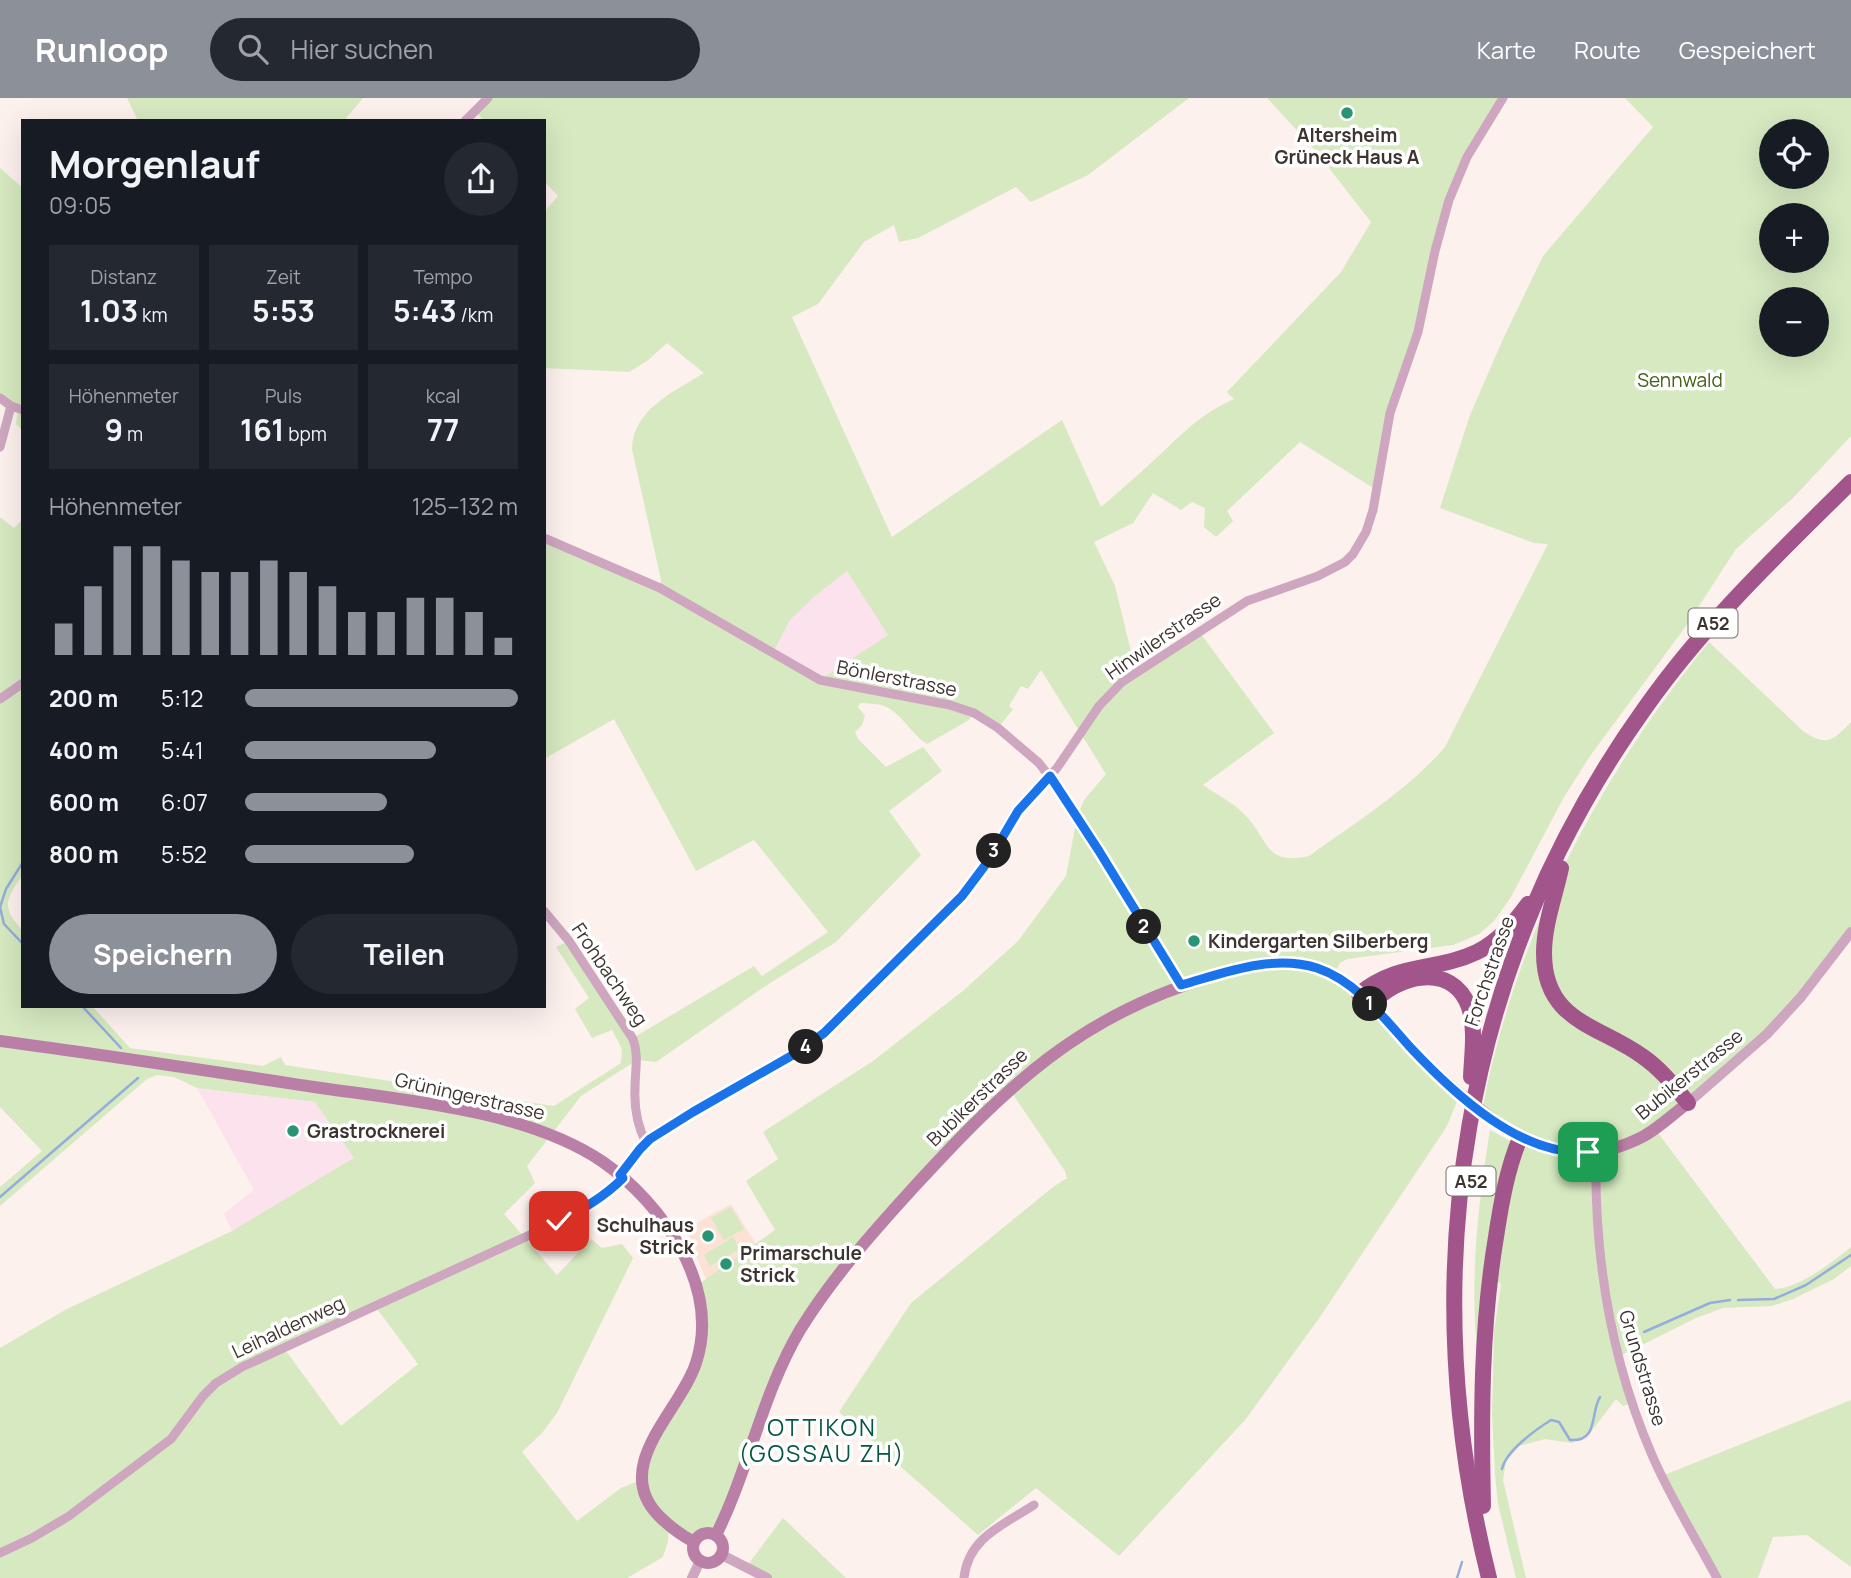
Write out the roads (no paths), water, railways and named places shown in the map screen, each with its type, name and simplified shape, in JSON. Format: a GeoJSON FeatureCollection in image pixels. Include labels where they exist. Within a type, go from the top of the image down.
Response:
{"type":"FeatureCollection","features":[{"type":"Feature","properties":{"kind":"highway","name":"Forchstrasse"},"geometry":{"type":"LineString","coordinates":[[1489,1578],[1466,1471],[1459,1420],[1453,1290],[1456,1225],[1469,1122],[1497,1007],[1543,885],[1596,782],[1626,735],[1666,679],[1749,583],[1851,482]]}},
{"type":"Feature","properties":{"kind":"highway","name":"Forchstrasse"},"geometry":{"type":"LineString","coordinates":[[1499,1578],[1483,1506],[1469,1420],[1464,1342],[1464,1249],[1480,1121],[1500,1032],[1527,951],[1561,868],[1602,791],[1632,743],[1671,688],[1739,608],[1851,496]]}},
{"type":"Feature","properties":{"kind":"highway"},"geometry":{"type":"LineString","coordinates":[[1561,868],[1544,948],[1545,967],[1554,993],[1567,1012],[1579,1022],[1627,1046],[1650,1062],[1688,1102]]}},
{"type":"Feature","properties":{"kind":"highway"},"geometry":{"type":"LineString","coordinates":[[1365,999],[1378,981],[1397,972],[1458,959],[1488,946],[1510,927],[1543,885]]}},
{"type":"Feature","properties":{"kind":"highway"},"geometry":{"type":"LineString","coordinates":[[1365,999],[1420,977],[1443,980],[1460,992],[1469,1009],[1473,1031],[1469,1122]]}},
{"type":"Feature","properties":{"kind":"highway"},"geometry":{"type":"LineString","coordinates":[[1483,1506],[1481,1414],[1486,1306],[1503,1199],[1512,1158],[1520,1138]]}},
{"type":"Feature","properties":{"kind":"main road","name":"Bubikerstrasse"},"geometry":{"type":"LineString","coordinates":[[716,1535],[740,1480],[780,1368],[824,1293],[856,1252],[1006,1091],[1043,1060],[1121,1011],[1181,985],[1252,965],[1269,963],[1317,968],[1365,999],[1424,1061],[1460,1094],[1520,1138],[1557,1151],[1597,1152],[1644,1135],[1688,1102]]}},
{"type":"Feature","properties":{"kind":"main road","name":"Grüningerstrasse"},"geometry":{"type":"LineString","coordinates":[[0,1041],[436,1104],[513,1123],[561,1139],[593,1156],[621,1177],[649,1205],[671,1233],[691,1272],[700,1302],[702,1333],[697,1362],[646,1454],[641,1475],[644,1493],[654,1511],[694,1542]]}},
{"type":"Feature","properties":{"kind":"main road"},"geometry":{"type":"LineString","coordinates":[[707,1532],[716,1535],[723,1543],[722,1555],[712,1563],[700,1562],[694,1555],[694,1542],[707,1532]]}},
{"type":"Feature","properties":{"kind":"street"},"geometry":{"type":"LineString","coordinates":[[467,119],[488,98]]}},
{"type":"Feature","properties":{"kind":"street","name":"Hinwilerstrasse"},"geometry":{"type":"LineString","coordinates":[[621,1177],[646,1143],[693,1112],[798,1052],[824,1033],[962,896],[989,860],[1018,811],[1050,776],[1099,706],[1129,677],[1247,600],[1318,576],[1353,554],[1361,544],[1378,491],[1390,413],[1415,344],[1434,251],[1449,200],[1467,157],[1503,98]]}},
{"type":"Feature","properties":{"kind":"street"},"geometry":{"type":"LineString","coordinates":[[0,398],[21,409]]}},
{"type":"Feature","properties":{"kind":"street"},"geometry":{"type":"LineString","coordinates":[[0,447],[11,406]]}},
{"type":"Feature","properties":{"kind":"street","name":"Bönlerstrasse"},"geometry":{"type":"LineString","coordinates":[[546,539],[660,588],[820,680],[933,701],[974,713],[1003,731],[1050,776],[1181,985]]}},
{"type":"Feature","properties":{"kind":"street"},"geometry":{"type":"LineString","coordinates":[[0,699],[21,684]]}},
{"type":"Feature","properties":{"kind":"street","name":"Frohbachweg"},"geometry":{"type":"LineString","coordinates":[[546,913],[569,942],[633,1039],[637,1060],[636,1112],[646,1143]]}},
{"type":"Feature","properties":{"kind":"street","name":"Bubikerstrasse"},"geometry":{"type":"LineString","coordinates":[[1688,1102],[1745,1054],[1784,1016],[1851,932]]}},
{"type":"Feature","properties":{"kind":"street","name":"Grundstrasse"},"geometry":{"type":"LineString","coordinates":[[1597,1152],[1597,1230],[1606,1305],[1615,1348],[1631,1403],[1652,1455],[1717,1578]]}},
{"type":"Feature","properties":{"kind":"street","name":"Leihaldenweg"},"geometry":{"type":"LineString","coordinates":[[0,1553],[69,1516],[171,1439],[203,1396],[216,1383],[242,1367],[545,1228],[592,1204],[621,1177]]}},
{"type":"Feature","properties":{"kind":"street"},"geometry":{"type":"LineString","coordinates":[[964,1578],[965,1563],[981,1538],[1034,1505]]}},
{"type":"Feature","properties":{"kind":"street"},"geometry":{"type":"LineString","coordinates":[[722,1555],[767,1578]]}},
{"type":"Feature","properties":{"kind":"street"},"geometry":{"type":"LineString","coordinates":[[692,1578],[700,1562]]}},
{"type":"Feature","properties":{"kind":"waterway"},"geometry":{"type":"LineString","coordinates":[[0,907],[6,889],[21,865]]}},
{"type":"Feature","properties":{"kind":"waterway"},"geometry":{"type":"LineString","coordinates":[[0,907],[4,924],[21,942]]}},
{"type":"Feature","properties":{"kind":"waterway"},"geometry":{"type":"LineString","coordinates":[[84,1008],[121,1048]]}},
{"type":"Feature","properties":{"kind":"waterway"},"geometry":{"type":"LineString","coordinates":[[0,1197],[138,1078]]}},
{"type":"Feature","properties":{"kind":"waterway"},"geometry":{"type":"LineString","coordinates":[[1738,1300],[1774,1299],[1806,1285],[1851,1255]]}},
{"type":"Feature","properties":{"kind":"waterway"},"geometry":{"type":"LineString","coordinates":[[1644,1332],[1710,1303],[1730,1300]]}},
{"type":"Feature","properties":{"kind":"waterway"},"geometry":{"type":"LineString","coordinates":[[1502,1469],[1515,1448],[1551,1420],[1559,1422],[1570,1440],[1586,1436],[1600,1397]]}},
{"type":"Feature","properties":{"kind":"waterway"},"geometry":{"type":"LineString","coordinates":[[1457,1578],[1462,1562]]}},
{"type":"Feature","properties":{"kind":"place","name":"Altersheim Grüneck Haus A"},"geometry":{"type":"Point","coordinates":[1347,113]}},
{"type":"Feature","properties":{"kind":"place","name":"Kindergarten Silberberg"},"geometry":{"type":"Point","coordinates":[1194,941]}},
{"type":"Feature","properties":{"kind":"place","name":"Grastrocknerei"},"geometry":{"type":"Point","coordinates":[293,1131]}},
{"type":"Feature","properties":{"kind":"place","name":"Schulhaus Strick"},"geometry":{"type":"Point","coordinates":[708,1236]}},
{"type":"Feature","properties":{"kind":"place","name":"Primarschule Strick"},"geometry":{"type":"Point","coordinates":[726,1264]}},
{"type":"Feature","properties":{"kind":"district","name":"OTTIKON (GOSSAU ZH)"},"geometry":{"type":"Point","coordinates":[822,1440]}},
{"type":"Feature","properties":{"kind":"park label","name":"Sennwald"},"geometry":{"type":"Point","coordinates":[1680,380]}}]}
